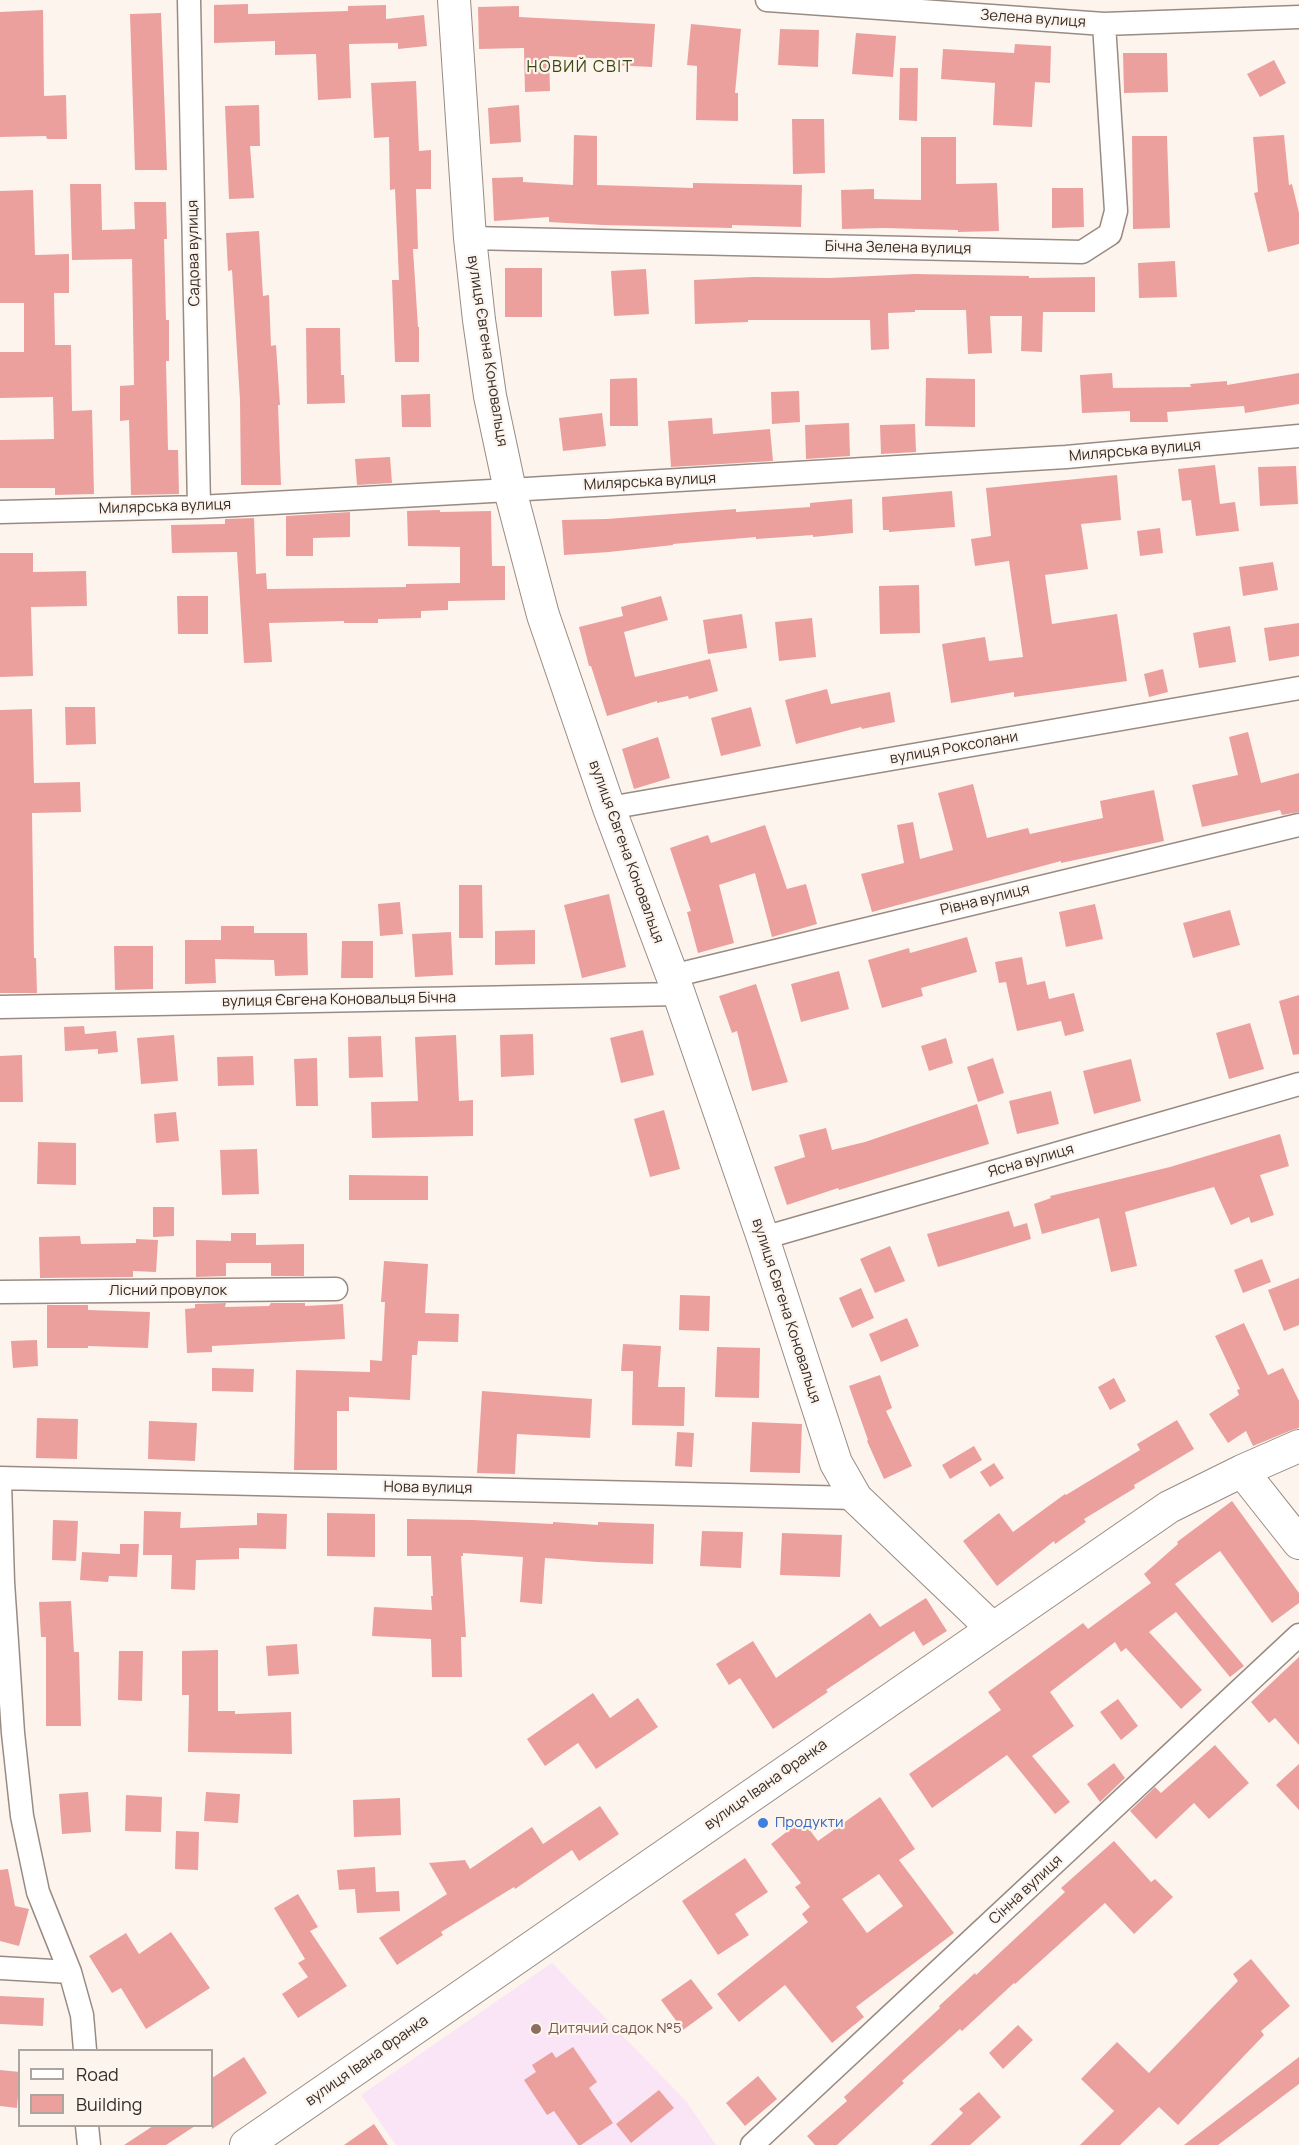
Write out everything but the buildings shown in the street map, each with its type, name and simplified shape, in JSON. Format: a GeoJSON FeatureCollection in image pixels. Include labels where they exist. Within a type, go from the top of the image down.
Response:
{"type":"FeatureCollection","features":[{"type":"Feature","properties":{"kind":"street","name":"Садова вулиця"},"geometry":{"type":"LineString","coordinates":[[189,0],[199,507]]}},
{"type":"Feature","properties":{"kind":"street","name":"вулиця Євгена Коновальця"},"geometry":{"type":"LineString","coordinates":[[454,0],[470,238],[479,320],[490,396],[510,490],[543,615],[609,808],[675,985],[763,1238],[836,1463],[856,1498],[992,1628]]}},
{"type":"Feature","properties":{"kind":"street","name":"Зелена вулиця"},"geometry":{"type":"LineString","coordinates":[[767,0],[1104,24],[1299,17]]}},
{"type":"Feature","properties":{"kind":"street","name":"Бічна Зелена вулиця"},"geometry":{"type":"LineString","coordinates":[[470,238],[1082,252],[1110,234],[1116,211],[1104,24]]}},
{"type":"Feature","properties":{"kind":"street","name":"Милярська вулиця"},"geometry":{"type":"LineString","coordinates":[[0,512],[199,507],[510,490],[1066,457],[1299,436]]}},
{"type":"Feature","properties":{"kind":"street","name":"вулиця Роксолани"},"geometry":{"type":"LineString","coordinates":[[609,808],[1299,688]]}},
{"type":"Feature","properties":{"kind":"street","name":"Рівна вулиця"},"geometry":{"type":"LineString","coordinates":[[675,985],[1299,825]]}},
{"type":"Feature","properties":{"kind":"street","name":"вулиця Євгена Коновальця Бічна"},"geometry":{"type":"LineString","coordinates":[[0,1007],[675,985]]}},
{"type":"Feature","properties":{"kind":"street","name":"Ясна вулиця"},"geometry":{"type":"LineString","coordinates":[[763,1238],[1299,1084]]}},
{"type":"Feature","properties":{"kind":"street","name":"Лісний провулок"},"geometry":{"type":"LineString","coordinates":[[0,1292],[336,1289]]}},
{"type":"Feature","properties":{"kind":"street","name":"вулиця Івана Франка"},"geometry":{"type":"LineString","coordinates":[[246,2145],[1168,1507],[1299,1446]]}},
{"type":"Feature","properties":{"kind":"street"},"geometry":{"type":"LineString","coordinates":[[1242,1471],[1299,1543]]}},
{"type":"Feature","properties":{"kind":"street","name":"Нова вулиця"},"geometry":{"type":"LineString","coordinates":[[0,1480],[856,1498]]}},
{"type":"Feature","properties":{"kind":"street"},"geometry":{"type":"LineString","coordinates":[[0,1480],[7,1733],[38,1892],[70,1972],[82,2015],[85,2049]]}},
{"type":"Feature","properties":{"kind":"street","name":"Сінна вулиця"},"geometry":{"type":"LineString","coordinates":[[752,2145],[1299,1635]]}},
{"type":"Feature","properties":{"kind":"street"},"geometry":{"type":"LineString","coordinates":[[0,1968],[70,1972]]}},
{"type":"Feature","properties":{"kind":"street"},"geometry":{"type":"LineString","coordinates":[[87,2127],[89,2145]]}},
{"type":"Feature","properties":{"kind":"shaded area","name":"Дитячий садок №5"},"geometry":{"type":"Polygon","coordinates":[[[552,1963],[686,2101],[716,2145],[396,2145],[361,2095],[552,1963]]]}},
{"type":"Feature","properties":{"kind":"place","name":"Продукти"},"geometry":{"type":"Point","coordinates":[763,1823]}},
{"type":"Feature","properties":{"kind":"place","name":"Дитячий садок №5"},"geometry":{"type":"Point","coordinates":[536,2029]}},
{"type":"Feature","properties":{"kind":"district","name":"НОВИЙ СВІТ"},"geometry":{"type":"Point","coordinates":[580,68]}}]}
